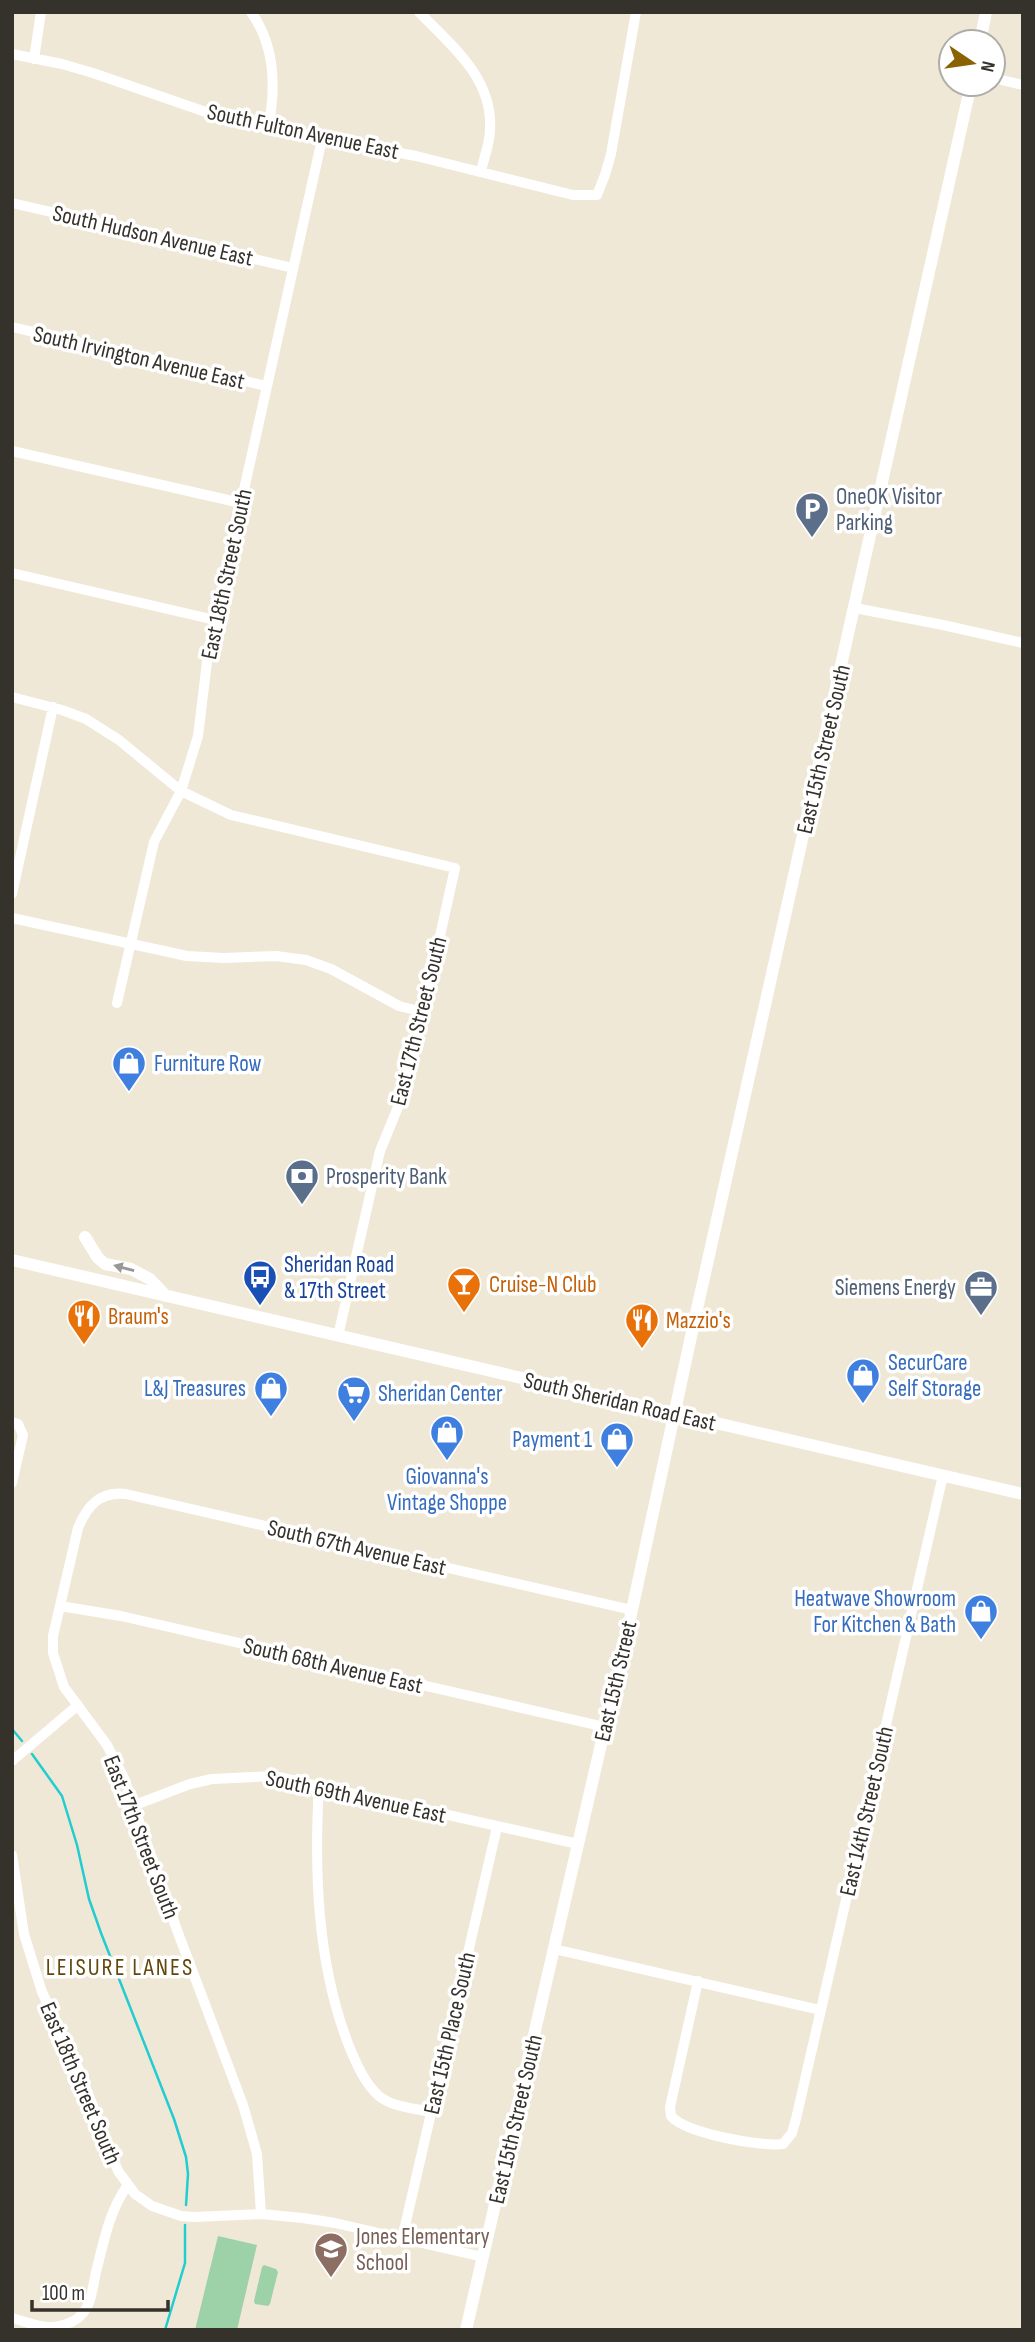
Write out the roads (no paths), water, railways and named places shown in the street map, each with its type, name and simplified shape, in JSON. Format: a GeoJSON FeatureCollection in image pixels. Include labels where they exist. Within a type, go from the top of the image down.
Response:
{"type":"FeatureCollection","features":[{"type":"Feature","properties":{"kind":"main road","name":"East 15th Street South"},"geometry":{"type":"LineString","coordinates":[[674,1413],[968,98]]}},
{"type":"Feature","properties":{"kind":"main road"},"geometry":{"type":"LineString","coordinates":[[85,1237],[105,1264],[131,1269],[150,1279],[166,1296]]}},
{"type":"Feature","properties":{"kind":"main road","name":"South Sheridan Road East"},"geometry":{"type":"LineString","coordinates":[[12,1261],[1023,1494]]}},
{"type":"Feature","properties":{"kind":"main road","name":"East 15th Street"},"geometry":{"type":"LineString","coordinates":[[555,1949],[674,1413]]}},
{"type":"Feature","properties":{"kind":"main road","name":"East 15th Street South"},"geometry":{"type":"LineString","coordinates":[[466,2330],[555,1949]]}},
{"type":"Feature","properties":{"kind":"street"},"geometry":{"type":"LineString","coordinates":[[34,59],[41,12]]}},
{"type":"Feature","properties":{"kind":"street"},"geometry":{"type":"LineString","coordinates":[[251,12],[265,37],[271,58],[272,107],[268,128]]}},
{"type":"Feature","properties":{"kind":"street"},"geometry":{"type":"LineString","coordinates":[[418,12],[471,66],[481,83],[490,129],[481,172]]}},
{"type":"Feature","properties":{"kind":"street","name":"South Fulton Avenue East"},"geometry":{"type":"LineString","coordinates":[[12,54],[83,70],[226,118],[416,156],[573,195],[597,195],[611,154],[636,12]]}},
{"type":"Feature","properties":{"kind":"street","name":"East 18th Street South"},"geometry":{"type":"LineString","coordinates":[[117,1003],[154,842],[180,790],[198,736],[215,620],[322,139]]}},
{"type":"Feature","properties":{"kind":"street","name":"South Hudson Avenue East"},"geometry":{"type":"LineString","coordinates":[[12,203],[293,268]]}},
{"type":"Feature","properties":{"kind":"street","name":"South Irvington Avenue East"},"geometry":{"type":"LineString","coordinates":[[12,327],[266,386]]}},
{"type":"Feature","properties":{"kind":"street"},"geometry":{"type":"LineString","coordinates":[[12,450],[241,503]]}},
{"type":"Feature","properties":{"kind":"street"},"geometry":{"type":"LineString","coordinates":[[12,573],[215,620]]}},
{"type":"Feature","properties":{"kind":"street"},"geometry":{"type":"LineString","coordinates":[[855,608],[1023,643]]}},
{"type":"Feature","properties":{"kind":"street"},"geometry":{"type":"LineString","coordinates":[[12,697],[86,719],[119,740],[180,790]]}},
{"type":"Feature","properties":{"kind":"street"},"geometry":{"type":"LineString","coordinates":[[12,894],[53,707]]}},
{"type":"Feature","properties":{"kind":"street","name":"East 17th Street South"},"geometry":{"type":"LineString","coordinates":[[180,790],[216,809],[251,822],[455,869],[407,1084],[380,1151],[338,1336]]}},
{"type":"Feature","properties":{"kind":"street"},"geometry":{"type":"LineString","coordinates":[[12,918],[187,956],[276,956],[306,960],[331,969],[399,1006],[423,1012]]}},
{"type":"Feature","properties":{"kind":"street"},"geometry":{"type":"LineString","coordinates":[[12,1422],[18,1424],[23,1435],[12,1483]]}},
{"type":"Feature","properties":{"kind":"street","name":"East 14th Street South"},"geometry":{"type":"LineString","coordinates":[[698,1981],[670,2107],[671,2116],[687,2128],[768,2146],[783,2144],[792,2133],[796,2119],[943,1475]]}},
{"type":"Feature","properties":{"kind":"street","name":"South 67th Avenue East"},"geometry":{"type":"LineString","coordinates":[[86,1510],[103,1497],[126,1494],[632,1610]]}},
{"type":"Feature","properties":{"kind":"street","name":"East 17th Street South"},"geometry":{"type":"LineString","coordinates":[[86,1510],[78,1528],[53,1636],[52,1653],[64,1687],[107,1745],[135,1805],[177,1930],[243,2105],[257,2154],[261,2214]]}},
{"type":"Feature","properties":{"kind":"street","name":"South 68th Avenue East"},"geometry":{"type":"LineString","coordinates":[[60,1606],[121,1616],[605,1727]]}},
{"type":"Feature","properties":{"kind":"street"},"geometry":{"type":"LineString","coordinates":[[12,1761],[78,1704]]}},
{"type":"Feature","properties":{"kind":"street","name":"South 69th Avenue East"},"geometry":{"type":"LineString","coordinates":[[135,1805],[190,1784],[231,1776],[274,1776],[578,1844]]}},
{"type":"Feature","properties":{"kind":"street"},"geometry":{"type":"LineString","coordinates":[[319,1785],[317,1828],[325,1959],[334,2002],[356,2062],[377,2095],[392,2103],[430,2112]]}},
{"type":"Feature","properties":{"kind":"street","name":"East 15th Place South"},"geometry":{"type":"LineString","coordinates":[[402,2239],[497,1826]]}},
{"type":"Feature","properties":{"kind":"street","name":"East 18th Street South"},"geometry":{"type":"LineString","coordinates":[[12,1855],[19,1908],[32,1964],[42,1992],[85,2083],[110,2155],[127,2186]]}},
{"type":"Feature","properties":{"kind":"street"},"geometry":{"type":"LineString","coordinates":[[555,1949],[820,2010]]}},
{"type":"Feature","properties":{"kind":"street"},"geometry":{"type":"LineString","coordinates":[[12,2318],[48,2328],[74,2321],[83,2313],[90,2300],[109,2221],[127,2186],[152,2206],[181,2216],[261,2214],[335,2223],[483,2257]]}},
{"type":"Feature","properties":{"kind":"waterway"},"geometry":{"type":"LineString","coordinates":[[12,1729],[22,1741]]}},
{"type":"Feature","properties":{"kind":"waterway"},"geometry":{"type":"LineString","coordinates":[[32,1754],[62,1796],[89,1899],[174,2119],[186,2157],[186,2205]]}},
{"type":"Feature","properties":{"kind":"waterway"},"geometry":{"type":"LineString","coordinates":[[165,2330],[185,2263],[185,2225]]}},
{"type":"Feature","properties":{"kind":"place","name":"OneOK Visitor Parking"},"geometry":{"type":"Point","coordinates":[812,539]}},
{"type":"Feature","properties":{"kind":"place","name":"Furniture Row"},"geometry":{"type":"Point","coordinates":[129,1093]}},
{"type":"Feature","properties":{"kind":"place","name":"Prosperity Bank"},"geometry":{"type":"Point","coordinates":[302,1206]}},
{"type":"Feature","properties":{"kind":"place","name":"Sheridan Road & 17th Street"},"geometry":{"type":"Point","coordinates":[260,1307]}},
{"type":"Feature","properties":{"kind":"place","name":"Cruise-N Club"},"geometry":{"type":"Point","coordinates":[464,1314]}},
{"type":"Feature","properties":{"kind":"place","name":"Siemens Energy"},"geometry":{"type":"Point","coordinates":[981,1317]}},
{"type":"Feature","properties":{"kind":"place","name":"Braum's"},"geometry":{"type":"Point","coordinates":[84,1346]}},
{"type":"Feature","properties":{"kind":"place","name":"Mazzio's"},"geometry":{"type":"Point","coordinates":[642,1350]}},
{"type":"Feature","properties":{"kind":"place","name":"SecurCare Self Storage"},"geometry":{"type":"Point","coordinates":[863,1405]}},
{"type":"Feature","properties":{"kind":"place","name":"L&J Treasures"},"geometry":{"type":"Point","coordinates":[271,1418]}},
{"type":"Feature","properties":{"kind":"place","name":"Sheridan Center"},"geometry":{"type":"Point","coordinates":[354,1423]}},
{"type":"Feature","properties":{"kind":"place","name":"Giovanna's Vintage Shoppe"},"geometry":{"type":"Point","coordinates":[447,1462]}},
{"type":"Feature","properties":{"kind":"place","name":"Payment 1"},"geometry":{"type":"Point","coordinates":[617,1469]}},
{"type":"Feature","properties":{"kind":"place","name":"Heatwave Showroom For Kitchen & Bath"},"geometry":{"type":"Point","coordinates":[981,1641]}},
{"type":"Feature","properties":{"kind":"place","name":"Jones Elementary School"},"geometry":{"type":"Point","coordinates":[331,2279]}},
{"type":"Feature","properties":{"kind":"district","name":"LEISURE LANES"},"geometry":{"type":"Point","coordinates":[120,1967]}}]}
